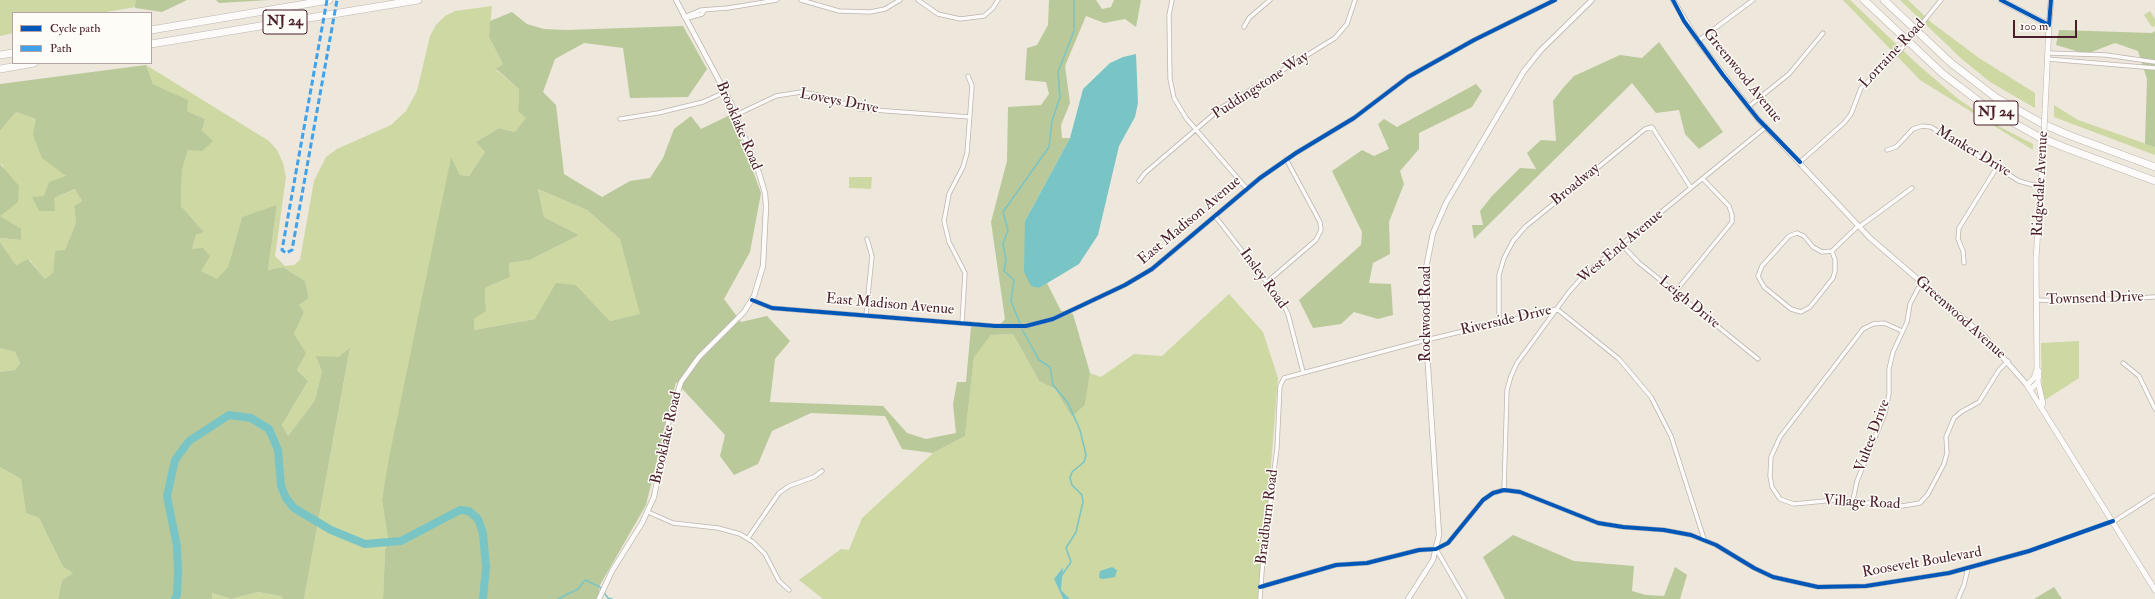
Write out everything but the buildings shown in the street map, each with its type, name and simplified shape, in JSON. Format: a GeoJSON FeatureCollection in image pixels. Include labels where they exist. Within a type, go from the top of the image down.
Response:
{"type":"FeatureCollection","features":[{"type":"Feature","properties":{"kind":"highway","name":"NJ 24"},"geometry":{"type":"LineString","coordinates":[[152,30],[329,0]]}},
{"type":"Feature","properties":{"kind":"highway","name":"NJ 24"},"geometry":{"type":"LineString","coordinates":[[152,44],[418,0]]}},
{"type":"Feature","properties":{"kind":"highway","name":"NJ 24"},"geometry":{"type":"LineString","coordinates":[[1864,0],[1943,74],[1989,109],[2039,137],[2155,180]]}},
{"type":"Feature","properties":{"kind":"highway","name":"NJ 24"},"geometry":{"type":"LineString","coordinates":[[1884,0],[1950,63],[1995,97],[2037,121],[2071,136],[2155,167]]}},
{"type":"Feature","properties":{"kind":"highway"},"geometry":{"type":"LineString","coordinates":[[0,55],[12,53]]}},
{"type":"Feature","properties":{"kind":"highway"},"geometry":{"type":"LineString","coordinates":[[0,69],[28,64]]}},
{"type":"Feature","properties":{"kind":"main road"},"geometry":{"type":"LineString","coordinates":[[2001,0],[2049,25]]}},
{"type":"Feature","properties":{"kind":"main road","name":"Ridgedale Avenue"},"geometry":{"type":"LineString","coordinates":[[2043,409],[2038,382],[2039,371],[2037,369],[2036,300],[2049,25]]}},
{"type":"Feature","properties":{"kind":"main road"},"geometry":{"type":"LineString","coordinates":[[2037,369],[2034,378],[2027,385],[2155,590]]}},
{"type":"Feature","properties":{"kind":"main road"},"geometry":{"type":"LineString","coordinates":[[2030,390],[2038,382]]}},
{"type":"Feature","properties":{"kind":"street","name":"Brooklake Road"},"geometry":{"type":"LineString","coordinates":[[600,597],[604,586],[648,512],[658,478],[672,404],[681,382],[699,357],[738,319],[752,300],[759,285],[763,266],[765,198],[759,173],[736,115],[725,92],[676,0]]}},
{"type":"Feature","properties":{"kind":"street"},"geometry":{"type":"LineString","coordinates":[[684,17],[688,18],[704,11],[777,0]]}},
{"type":"Feature","properties":{"kind":"street"},"geometry":{"type":"LineString","coordinates":[[801,0],[810,1],[839,11],[870,12],[885,9],[900,0]]}},
{"type":"Feature","properties":{"kind":"street"},"geometry":{"type":"LineString","coordinates":[[918,0],[938,14],[960,19],[984,16],[993,8],[998,0]]}},
{"type":"Feature","properties":{"kind":"street"},"geometry":{"type":"LineString","coordinates":[[1172,0],[1169,16],[1172,88],[1181,112],[1247,189]]}},
{"type":"Feature","properties":{"kind":"street"},"geometry":{"type":"LineString","coordinates":[[1244,27],[1248,18],[1270,0]]}},
{"type":"Feature","properties":{"kind":"street","name":"Puddingstone Way"},"geometry":{"type":"LineString","coordinates":[[1139,181],[1145,173],[1234,100],[1335,38],[1347,24],[1355,0]]}},
{"type":"Feature","properties":{"kind":"street","name":"East Madison Avenue"},"geometry":{"type":"LineString","coordinates":[[752,300],[772,308],[962,323],[1026,326],[1053,319],[1140,277],[1170,256],[1247,189],[1286,159],[1354,118],[1408,77],[1474,40],[1556,0]]}},
{"type":"Feature","properties":{"kind":"street","name":"Rockwood Road"},"geometry":{"type":"LineString","coordinates":[[1408,599],[1433,560],[1436,549],[1439,517],[1426,340],[1426,261],[1433,233],[1441,214],[1485,134],[1524,71],[1541,50],[1592,0]]}},
{"type":"Feature","properties":{"kind":"street","name":"Greenwood Avenue"},"geometry":{"type":"LineString","coordinates":[[1673,0],[1698,41],[1748,107],[1766,127],[1858,226],[1921,283],[1985,337],[2008,361],[2027,385]]}},
{"type":"Feature","properties":{"kind":"street"},"geometry":{"type":"LineString","coordinates":[[1698,41],[1753,0]]}},
{"type":"Feature","properties":{"kind":"street","name":"Lorraine Road"},"geometry":{"type":"LineString","coordinates":[[1800,162],[1844,123],[1851,114],[1861,88],[1900,51],[1941,0]]}},
{"type":"Feature","properties":{"kind":"street","name":"Ridgedale Avenue"},"geometry":{"type":"LineString","coordinates":[[2049,25],[2050,0]]}},
{"type":"Feature","properties":{"kind":"street"},"geometry":{"type":"LineString","coordinates":[[1748,107],[1798,65],[1823,33]]}},
{"type":"Feature","properties":{"kind":"street"},"geometry":{"type":"LineString","coordinates":[[2048,53],[2106,55],[2155,62]]}},
{"type":"Feature","properties":{"kind":"street"},"geometry":{"type":"LineString","coordinates":[[2047,60],[2155,68]]}},
{"type":"Feature","properties":{"kind":"street"},"geometry":{"type":"LineString","coordinates":[[962,323],[966,272],[949,242],[944,220],[949,194],[965,159],[972,86],[968,76]]}},
{"type":"Feature","properties":{"kind":"street"},"geometry":{"type":"LineString","coordinates":[[620,119],[658,113],[703,102],[725,92]]}},
{"type":"Feature","properties":{"kind":"street","name":"Loveys Drive"},"geometry":{"type":"LineString","coordinates":[[736,115],[776,96],[801,92],[818,95],[860,109],[970,117]]}},
{"type":"Feature","properties":{"kind":"street","name":"Manker Drive"},"geometry":{"type":"LineString","coordinates":[[1887,150],[1896,147],[1913,129],[1927,126],[1936,128],[2019,180],[2032,185],[2041,186]]}},
{"type":"Feature","properties":{"kind":"street","name":"Broadway"},"geometry":{"type":"LineString","coordinates":[[1499,322],[1499,275],[1504,258],[1513,241],[1525,227],[1645,129],[1652,127],[1691,188]]}},
{"type":"Feature","properties":{"kind":"street","name":"West End Avenue"},"geometry":{"type":"LineString","coordinates":[[1504,490],[1507,390],[1517,363],[1586,273],[1766,127]]}},
{"type":"Feature","properties":{"kind":"street"},"geometry":{"type":"LineString","coordinates":[[1268,282],[1316,240],[1321,230],[1320,222],[1286,159]]}},
{"type":"Feature","properties":{"kind":"street"},"geometry":{"type":"LineString","coordinates":[[1964,263],[1963,251],[1958,239],[1959,228],[1997,167]]}},
{"type":"Feature","properties":{"kind":"street"},"geometry":{"type":"LineString","coordinates":[[1675,292],[1732,222],[1732,214],[1729,206],[1703,179]]}},
{"type":"Feature","properties":{"kind":"street"},"geometry":{"type":"LineString","coordinates":[[1832,251],[1835,268],[1833,278],[1804,311],[1798,312],[1791,309],[1764,287],[1759,279],[1760,269],[1792,234],[1797,233],[1804,236],[1813,246],[1822,252],[1832,251],[1858,226],[1912,188]]}},
{"type":"Feature","properties":{"kind":"street","name":"Insley Road"},"geometry":{"type":"LineString","coordinates":[[1215,216],[1268,282],[1286,308],[1303,372]]}},
{"type":"Feature","properties":{"kind":"street"},"geometry":{"type":"LineString","coordinates":[[866,239],[872,256],[866,315]]}},
{"type":"Feature","properties":{"kind":"street","name":"Leigh Drive"},"geometry":{"type":"LineString","coordinates":[[1622,245],[1628,253],[1758,359]]}},
{"type":"Feature","properties":{"kind":"street","name":"Vultee Drive"},"geometry":{"type":"LineString","coordinates":[[1854,500],[1857,481],[1885,413],[1889,394],[1890,361],[1907,322],[1910,304],[1921,283]]}},
{"type":"Feature","properties":{"kind":"street","name":"Townsend Drive"},"geometry":{"type":"LineString","coordinates":[[2036,300],[2069,302],[2155,297]]}},
{"type":"Feature","properties":{"kind":"street","name":"Riverside Drive"},"geometry":{"type":"LineString","coordinates":[[1278,434],[1280,384],[1288,376],[1426,340],[1558,308],[1619,359],[1651,397],[1671,436],[1704,540]]}},
{"type":"Feature","properties":{"kind":"street","name":"Village Road"},"geometry":{"type":"LineString","coordinates":[[1902,331],[1884,323],[1873,324],[1863,329],[1780,437],[1774,449],[1770,468],[1770,482],[1774,493],[1780,499],[1794,504],[1854,500],[1911,506],[1924,499],[1944,464],[1947,453],[1946,436],[1954,418],[1961,412],[1979,402],[1999,370],[2008,361]]}},
{"type":"Feature","properties":{"kind":"street"},"geometry":{"type":"LineString","coordinates":[[2123,363],[2139,376],[2155,409]]}},
{"type":"Feature","properties":{"kind":"street","name":"Braidburn Road"},"geometry":{"type":"LineString","coordinates":[[1260,599],[1260,587],[1278,434]]}},
{"type":"Feature","properties":{"kind":"street"},"geometry":{"type":"LineString","coordinates":[[748,538],[779,493],[789,486],[814,477],[822,471]]}},
{"type":"Feature","properties":{"kind":"street"},"geometry":{"type":"LineString","coordinates":[[1260,587],[1336,565],[1367,563],[1419,550],[1436,549],[1448,542],[1483,500],[1493,493],[1504,490]]}},
{"type":"Feature","properties":{"kind":"street","name":"Roosevelt Boulevard"},"geometry":{"type":"LineString","coordinates":[[1504,490],[1520,492],[1598,523],[1623,528],[1664,530],[1704,540],[1773,577],[1818,587],[1872,586],[1968,568],[2061,541],[2113,522]]}},
{"type":"Feature","properties":{"kind":"street"},"geometry":{"type":"LineString","coordinates":[[2113,522],[2155,495]]}},
{"type":"Feature","properties":{"kind":"street"},"geometry":{"type":"LineString","coordinates":[[648,512],[673,523],[718,528],[732,531],[748,538],[765,554],[780,582],[789,590]]}},
{"type":"Feature","properties":{"kind":"street"},"geometry":{"type":"LineString","coordinates":[[1436,549],[1465,599]]}},
{"type":"Feature","properties":{"kind":"street"},"geometry":{"type":"LineString","coordinates":[[1958,599],[1964,585],[1968,568]]}},
{"type":"Feature","properties":{"kind":"green space"},"geometry":{"type":"Polygon","coordinates":[[[0,0],[136,0],[136,7],[106,12],[12,12],[12,33],[0,36],[0,0]]]}},
{"type":"Feature","properties":{"kind":"green space"},"geometry":{"type":"Polygon","coordinates":[[[136,0],[187,0],[162,12],[135,8],[136,0]]]}},
{"type":"Feature","properties":{"kind":"green space"},"geometry":{"type":"Polygon","coordinates":[[[216,0],[269,0],[219,3],[216,0]]]}},
{"type":"Feature","properties":{"kind":"green space"},"geometry":{"type":"Polygon","coordinates":[[[1049,0],[1096,0],[1102,9],[1111,7],[1114,0],[1141,0],[1136,27],[1125,19],[1104,23],[1086,16],[1065,66],[1070,103],[1061,125],[1062,138],[1070,138],[1025,221],[1039,288],[1047,283],[1061,311],[1073,314],[1090,373],[1085,405],[1072,417],[1055,389],[1039,381],[1013,334],[991,335],[974,357],[965,436],[933,453],[902,449],[885,416],[811,413],[772,431],[758,464],[734,475],[720,456],[725,435],[676,382],[646,505],[600,585],[598,599],[383,599],[385,550],[388,539],[382,500],[389,458],[451,157],[460,175],[469,176],[485,152],[476,142],[499,128],[515,132],[526,118],[518,111],[519,89],[496,69],[503,64],[489,37],[490,21],[512,12],[527,24],[544,29],[566,30],[683,26],[707,69],[688,97],[630,98],[623,48],[584,43],[555,59],[543,92],[556,105],[564,174],[602,197],[630,181],[650,178],[663,158],[674,129],[691,116],[701,129],[732,114],[761,193],[750,252],[724,299],[741,322],[767,316],[790,341],[775,359],[770,402],[883,406],[907,433],[926,439],[956,433],[953,404],[957,382],[966,382],[971,327],[999,326],[1005,319],[991,222],[1007,161],[1008,107],[1041,105],[1049,94],[1046,82],[1025,80],[1027,48],[1037,45],[1048,25],[1049,0]],[[538,189],[544,217],[579,235],[530,260],[509,263],[510,277],[485,288],[486,311],[474,319],[474,330],[535,319],[556,283],[576,285],[610,321],[640,314],[620,239],[587,210],[538,189]]]}},
{"type":"Feature","properties":{"kind":"green space"},"geometry":{"type":"Polygon","coordinates":[[[1843,0],[1850,0],[1915,62],[1958,99],[2000,127],[2033,144],[2033,150],[1920,80],[1843,0]]]}},
{"type":"Feature","properties":{"kind":"green space"},"geometry":{"type":"Polygon","coordinates":[[[1900,0],[1908,0],[1932,23],[1979,58],[2035,93],[2035,108],[1990,82],[1963,60],[1900,0]]]}},
{"type":"Feature","properties":{"kind":"green space"},"geometry":{"type":"Polygon","coordinates":[[[492,6],[489,37],[503,64],[496,70],[519,89],[518,111],[527,118],[515,132],[499,128],[476,142],[485,152],[469,176],[460,175],[451,158],[382,500],[388,539],[385,550],[383,599],[304,599],[350,349],[322,371],[315,400],[288,436],[282,425],[308,381],[297,370],[305,353],[294,334],[304,312],[299,305],[309,298],[305,281],[283,267],[268,270],[277,206],[242,217],[228,267],[217,280],[201,271],[192,249],[196,235],[204,232],[181,206],[182,170],[188,150],[202,131],[205,119],[187,111],[187,100],[153,84],[146,65],[269,141],[277,150],[283,163],[286,177],[275,256],[285,266],[294,265],[300,260],[314,181],[326,157],[337,149],[391,125],[406,111],[417,91],[430,36],[436,25],[445,16],[455,11],[492,6]]]}},
{"type":"Feature","properties":{"kind":"green space"},"geometry":{"type":"Polygon","coordinates":[[[2150,11],[2155,19],[2155,26],[2152,27],[2144,15],[2150,11]]]}},
{"type":"Feature","properties":{"kind":"green space"},"geometry":{"type":"Polygon","coordinates":[[[2059,30],[2152,33],[2155,31],[2155,147],[2145,144],[2147,79],[2138,51],[2115,43],[2086,54],[2056,45],[2059,30]]]}},
{"type":"Feature","properties":{"kind":"green space"},"geometry":{"type":"Polygon","coordinates":[[[1659,42],[1723,132],[1699,149],[1685,134],[1679,110],[1656,113],[1632,83],[1474,239],[1472,225],[1483,225],[1480,211],[1492,196],[1520,168],[1536,169],[1527,153],[1541,140],[1556,141],[1553,101],[1574,76],[1620,55],[1642,58],[1659,42]]]}},
{"type":"Feature","properties":{"kind":"green space"},"geometry":{"type":"Polygon","coordinates":[[[146,65],[153,84],[188,100],[187,111],[205,119],[202,131],[213,141],[202,151],[188,150],[182,170],[181,206],[204,232],[196,235],[192,249],[203,248],[210,256],[201,271],[217,279],[228,267],[242,217],[277,205],[268,270],[283,267],[305,281],[309,298],[299,305],[304,312],[294,334],[306,353],[297,370],[308,381],[282,425],[288,436],[315,400],[322,371],[316,356],[338,357],[350,348],[304,599],[283,599],[281,596],[258,592],[231,599],[212,593],[212,599],[58,599],[62,580],[73,573],[63,567],[39,518],[26,513],[21,479],[0,467],[0,372],[15,370],[20,363],[15,352],[0,348],[0,242],[16,265],[28,259],[45,279],[53,273],[55,251],[65,250],[76,223],[74,206],[82,201],[75,189],[54,198],[55,211],[39,211],[32,197],[44,196],[49,182],[66,176],[42,158],[33,135],[36,119],[16,112],[0,131],[0,84],[146,65]]]}},
{"type":"Feature","properties":{"kind":"green space"},"geometry":{"type":"Polygon","coordinates":[[[1476,84],[1482,91],[1472,107],[1419,133],[1419,149],[1400,171],[1404,184],[1389,222],[1390,254],[1373,263],[1369,283],[1391,284],[1393,315],[1378,319],[1354,312],[1341,324],[1313,328],[1299,300],[1361,245],[1362,232],[1332,171],[1362,150],[1374,156],[1389,149],[1378,124],[1384,119],[1397,127],[1476,84]]]}},
{"type":"Feature","properties":{"kind":"green space"},"geometry":{"type":"Polygon","coordinates":[[[2054,105],[2078,120],[2155,147],[2155,155],[2054,117],[2054,105]]]}},
{"type":"Feature","properties":{"kind":"green space"},"geometry":{"type":"Polygon","coordinates":[[[16,112],[36,119],[66,177],[54,198],[76,189],[82,201],[74,206],[76,223],[65,251],[55,251],[53,274],[45,279],[29,259],[16,265],[0,242],[0,238],[20,240],[0,216],[3,165],[0,164],[0,131],[16,112]]]}},
{"type":"Feature","properties":{"kind":"green space"},"geometry":{"type":"Polygon","coordinates":[[[0,164],[19,186],[18,202],[0,216],[0,164]]]}},
{"type":"Feature","properties":{"kind":"green space"},"geometry":{"type":"Polygon","coordinates":[[[849,177],[872,177],[871,189],[849,188],[849,177]]]}},
{"type":"Feature","properties":{"kind":"green space"},"geometry":{"type":"Polygon","coordinates":[[[538,189],[587,210],[620,239],[641,314],[610,321],[576,285],[535,319],[474,330],[474,319],[486,310],[485,288],[510,277],[509,263],[530,260],[579,235],[544,217],[538,189]]]}},
{"type":"Feature","properties":{"kind":"green space"},"geometry":{"type":"Polygon","coordinates":[[[0,216],[21,229],[21,240],[0,238],[0,216]]]}},
{"type":"Feature","properties":{"kind":"green space"},"geometry":{"type":"Polygon","coordinates":[[[1229,294],[1263,332],[1278,378],[1260,599],[1070,599],[1061,590],[1062,568],[1054,579],[1063,599],[823,599],[799,580],[841,549],[849,550],[862,518],[933,453],[965,436],[974,356],[991,335],[1013,334],[1039,381],[1055,389],[1072,417],[1085,405],[1090,373],[1101,377],[1134,354],[1162,356],[1229,294]]]}},
{"type":"Feature","properties":{"kind":"green space"},"geometry":{"type":"Polygon","coordinates":[[[2079,341],[2079,378],[2045,400],[2042,396],[2041,343],[2079,341]]]}},
{"type":"Feature","properties":{"kind":"green space"},"geometry":{"type":"Polygon","coordinates":[[[0,348],[15,352],[20,363],[15,370],[0,372],[0,348]]]}},
{"type":"Feature","properties":{"kind":"green space"},"geometry":{"type":"Polygon","coordinates":[[[0,467],[21,479],[26,513],[39,518],[63,567],[73,573],[62,580],[58,599],[0,599],[0,467]]]}},
{"type":"Feature","properties":{"kind":"green space"},"geometry":{"type":"Polygon","coordinates":[[[1513,535],[1574,561],[1634,566],[1632,591],[1646,595],[1664,596],[1675,567],[1687,575],[1680,599],[1505,599],[1483,557],[1513,535]]]}},
{"type":"Feature","properties":{"kind":"green space"},"geometry":{"type":"Polygon","coordinates":[[[2054,587],[2062,599],[2034,599],[2054,587]]]}},
{"type":"Feature","properties":{"kind":"green space"},"geometry":{"type":"Polygon","coordinates":[[[258,592],[281,596],[283,599],[231,599],[258,592]]]}},
{"type":"Feature","properties":{"kind":"green space"},"geometry":{"type":"Polygon","coordinates":[[[212,593],[231,599],[212,599],[212,593]]]}},
{"type":"Feature","properties":{"kind":"water"},"geometry":{"type":"Polygon","coordinates":[[[1136,54],[1138,103],[1135,117],[1119,146],[1098,235],[1079,264],[1039,288],[1031,286],[1024,272],[1025,221],[1070,138],[1083,89],[1110,63],[1123,57],[1136,54]]]}},
{"type":"Feature","properties":{"kind":"water"},"geometry":{"type":"Polygon","coordinates":[[[1063,567],[1061,590],[1070,599],[1063,599],[1054,579],[1063,567]]]}},
{"type":"Feature","properties":{"kind":"water"},"geometry":{"type":"Polygon","coordinates":[[[1112,567],[1117,570],[1115,577],[1103,579],[1099,578],[1100,571],[1112,567]]]}},
{"type":"Feature","properties":{"kind":"waterway"},"geometry":{"type":"LineString","coordinates":[[1062,575],[1071,562],[1066,548],[1076,532],[1083,502],[1082,495],[1072,485],[1070,478],[1072,472],[1084,462],[1086,455],[1080,430],[1068,403],[1053,385],[1050,367],[1039,360],[1023,331],[1011,301],[1014,280],[1004,271],[1006,260],[1003,244],[1008,230],[1003,212],[1049,147],[1052,121],[1060,97],[1058,72],[1074,31],[1074,0]]}},
{"type":"Feature","properties":{"kind":"waterway"},"geometry":{"type":"LineString","coordinates":[[175,599],[177,595],[178,571],[177,546],[167,496],[175,460],[189,441],[229,415],[251,418],[269,429],[278,450],[281,486],[286,498],[294,508],[331,530],[365,544],[401,541],[460,510],[469,511],[478,519],[483,533],[486,567],[483,599]]}},
{"type":"Feature","properties":{"kind":"waterway"},"geometry":{"type":"LineString","coordinates":[[558,599],[578,589],[585,580],[600,587],[608,598],[612,599]]}},
{"type":"Feature","properties":{"kind":"marked path"},"geometry":{"type":"LineString","coordinates":[[327,0],[282,250],[286,253],[292,250],[337,0]]}},
{"type":"Feature","properties":{"kind":"cycle path"},"geometry":{"type":"LineString","coordinates":[[752,300],[772,308],[995,326],[1026,326],[1053,319],[1125,285],[1152,269],[1260,178],[1296,153],[1354,118],[1408,77],[1474,40],[1555,0]]}},
{"type":"Feature","properties":{"kind":"cycle path"},"geometry":{"type":"LineString","coordinates":[[1673,0],[1684,21],[1723,75],[1758,119],[1800,162]]}},
{"type":"Feature","properties":{"kind":"cycle path"},"geometry":{"type":"LineString","coordinates":[[2001,0],[2049,25],[2051,0]]}},
{"type":"Feature","properties":{"kind":"cycle path"},"geometry":{"type":"LineString","coordinates":[[1260,587],[1336,565],[1367,563],[1419,550],[1436,549],[1448,543],[1483,500],[1493,493],[1504,490],[1520,492],[1598,523],[1623,527],[1664,530],[1691,535],[1716,545],[1754,568],[1773,577],[1818,587],[1866,586],[1949,573],[2029,551],[2113,521]]}}]}
